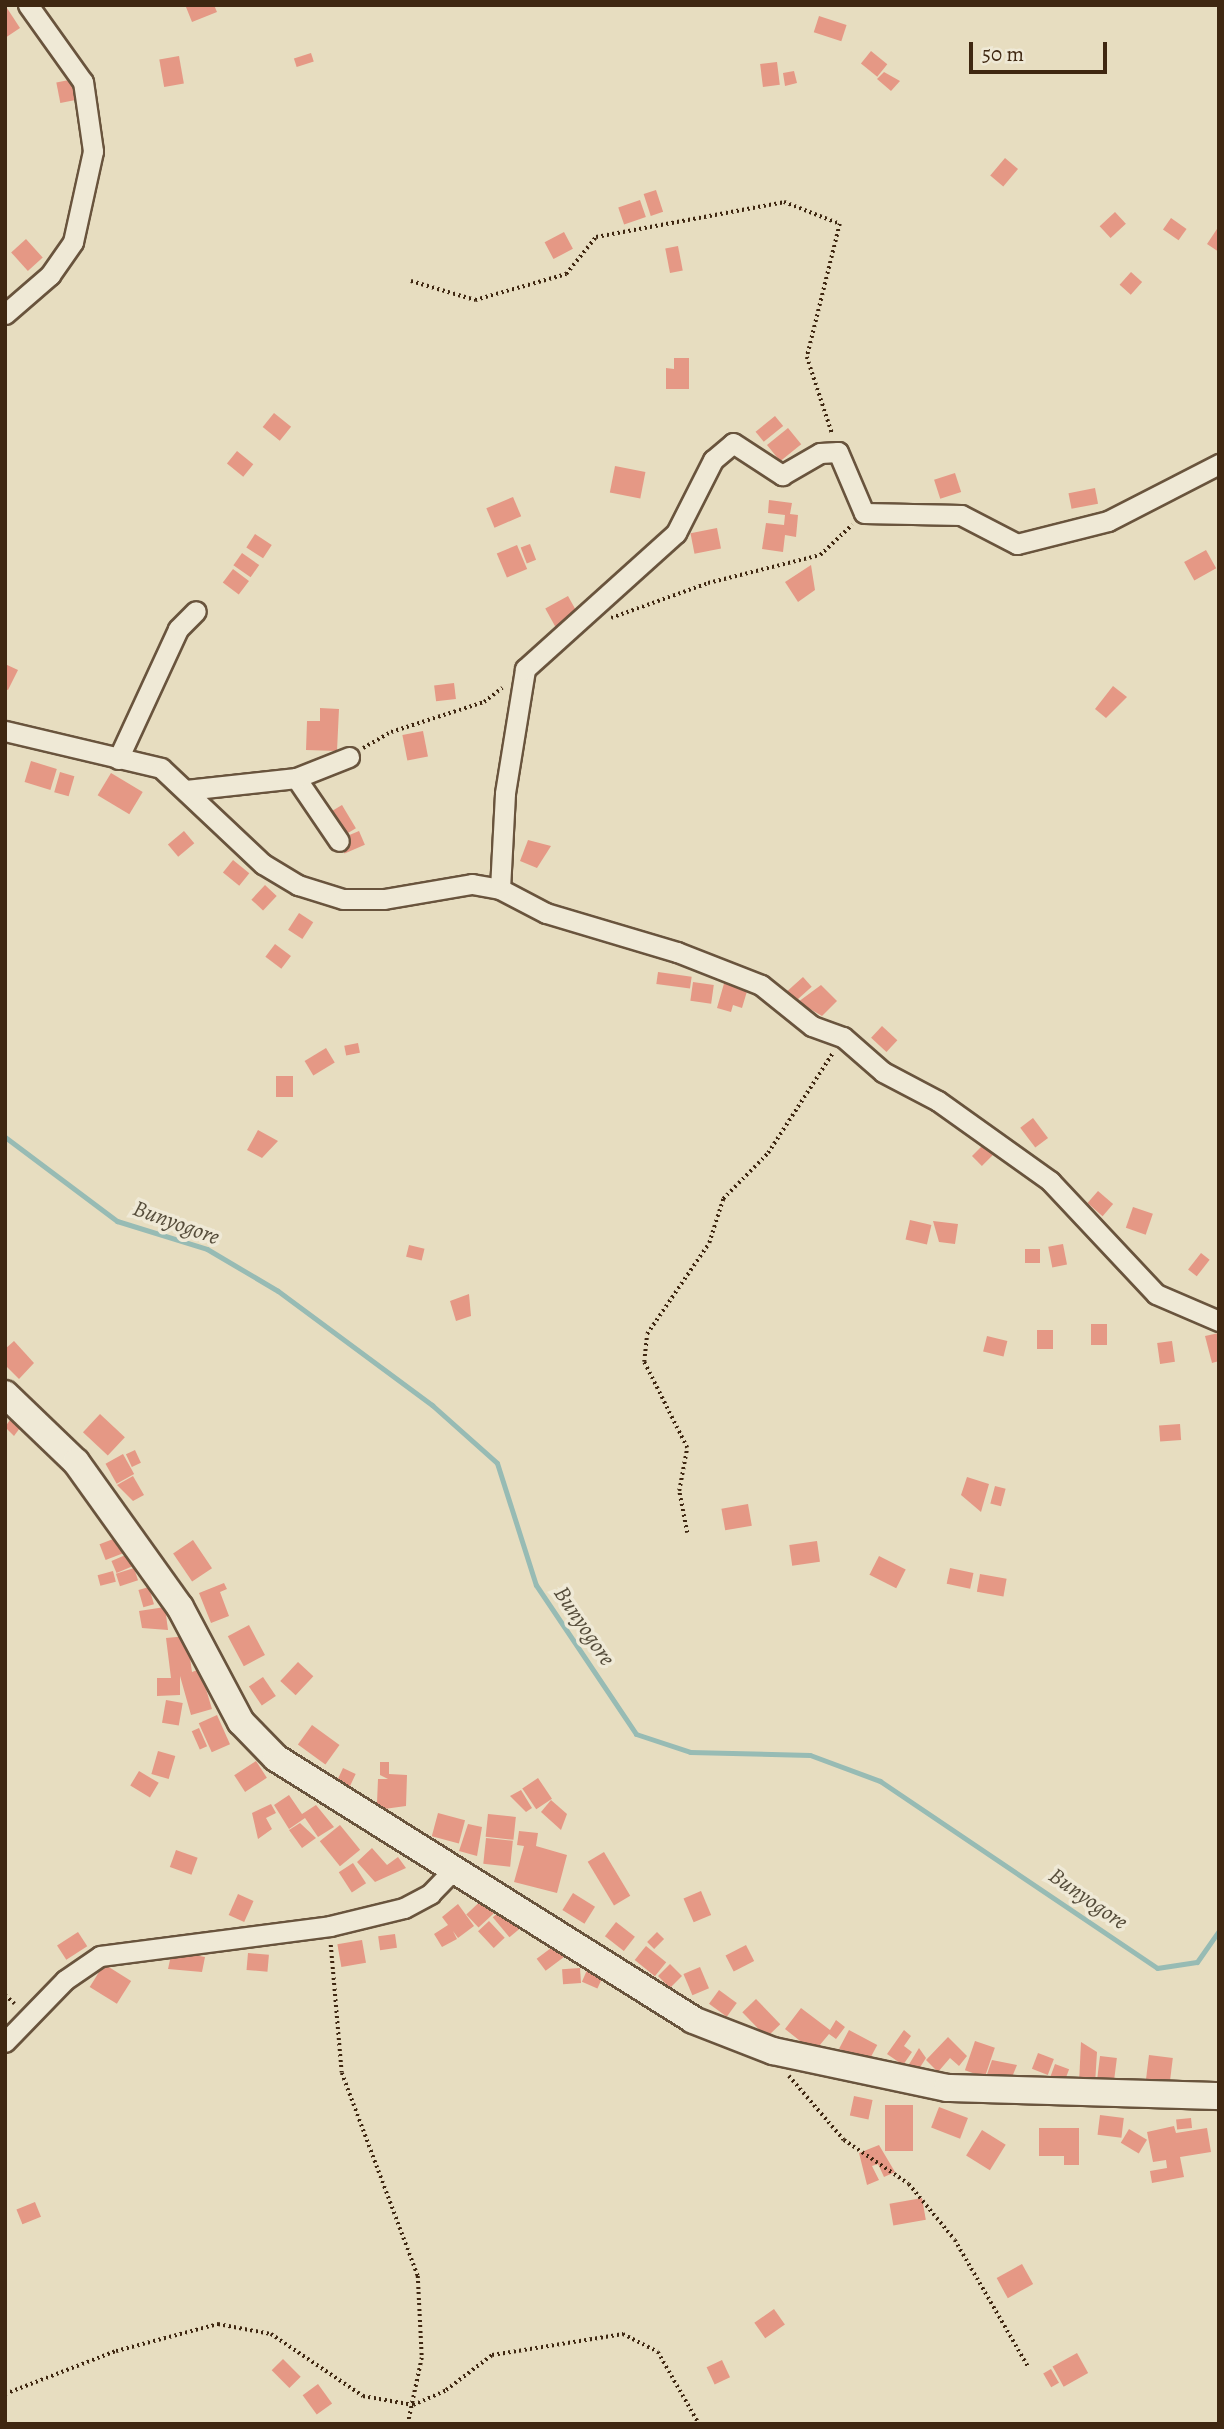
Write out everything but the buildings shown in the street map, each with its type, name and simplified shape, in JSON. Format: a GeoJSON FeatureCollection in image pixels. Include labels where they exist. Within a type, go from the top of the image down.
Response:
{"type":"FeatureCollection","features":[{"type":"Feature","properties":{"kind":"main road"},"geometry":{"type":"LineString","coordinates":[[5,1394],[76,1462],[180,1607],[241,1722],[276,1758],[693,2020],[773,2051],[947,2088],[1219,2096]]}},
{"type":"Feature","properties":{"kind":"street"},"geometry":{"type":"LineString","coordinates":[[5,314],[50,275],[73,243],[93,151],[83,82],[28,5]]}},
{"type":"Feature","properties":{"kind":"street"},"geometry":{"type":"LineString","coordinates":[[500,889],[505,793],[526,669],[676,533],[713,460],[733,443],[782,475],[820,453],[838,452],[864,513],[961,516],[1017,544],[1108,521],[1219,464]]}},
{"type":"Feature","properties":{"kind":"street"},"geometry":{"type":"LineString","coordinates":[[118,759],[178,629],[195,611]]}},
{"type":"Feature","properties":{"kind":"street"},"geometry":{"type":"LineString","coordinates":[[5,731],[161,768],[263,864],[298,886],[342,899],[384,899],[472,884],[500,889],[546,912],[730,972],[788,1002],[812,1026],[843,1037],[883,1072],[938,1101],[1051,1181],[1156,1294],[1219,1321]]}},
{"type":"Feature","properties":{"kind":"street"},"geometry":{"type":"LineString","coordinates":[[186,789],[296,778],[349,757]]}},
{"type":"Feature","properties":{"kind":"street"},"geometry":{"type":"LineString","coordinates":[[296,778],[339,841]]}},
{"type":"Feature","properties":{"kind":"street"},"geometry":{"type":"LineString","coordinates":[[5,2042],[65,1980],[100,1955],[330,1926],[404,1908],[430,1894],[455,1868]]}},
{"type":"Feature","properties":{"kind":"path"},"geometry":{"type":"LineString","coordinates":[[411,281],[475,300],[566,274],[596,237],[733,208],[784,202],[840,224],[807,357],[838,452]]}},
{"type":"Feature","properties":{"kind":"path"},"geometry":{"type":"LineString","coordinates":[[602,621],[708,583],[820,555],[864,513]]}},
{"type":"Feature","properties":{"kind":"path"},"geometry":{"type":"LineString","coordinates":[[349,757],[391,732],[484,702],[526,669]]}},
{"type":"Feature","properties":{"kind":"path"},"geometry":{"type":"LineString","coordinates":[[687,1533],[679,1491],[687,1448],[644,1362],[647,1334],[709,1243],[723,1199],[768,1153],[843,1037]]}},
{"type":"Feature","properties":{"kind":"path"},"geometry":{"type":"LineString","coordinates":[[330,1926],[342,2073],[418,2276],[422,2358],[408,2424]]}},
{"type":"Feature","properties":{"kind":"path"},"geometry":{"type":"LineString","coordinates":[[773,2051],[844,2140],[909,2184],[955,2240],[1029,2368]]}},
{"type":"Feature","properties":{"kind":"path"},"geometry":{"type":"LineString","coordinates":[[5,2394],[116,2351],[218,2325],[271,2334],[363,2396],[413,2404],[446,2390],[492,2355],[623,2334],[658,2352],[699,2424]]}},
{"type":"Feature","properties":{"kind":"waterway","name":"Bunyogore"},"geometry":{"type":"LineString","coordinates":[[5,1137],[117,1221],[207,1249],[278,1291],[432,1405],[497,1463],[536,1585],[636,1734],[690,1752],[810,1755],[880,1781],[1157,1968],[1197,1962],[1219,1931]]}}]}
